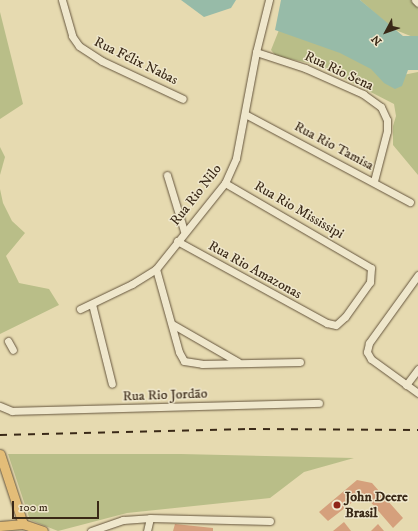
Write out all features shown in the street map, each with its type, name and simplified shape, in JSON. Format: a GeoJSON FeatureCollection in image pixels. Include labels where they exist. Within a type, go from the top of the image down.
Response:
{"type":"FeatureCollection","features":[{"type":"Feature","properties":{"kind":"main road"},"geometry":{"type":"LineString","coordinates":[[0,454],[23,524]]}},
{"type":"Feature","properties":{"kind":"main road"},"geometry":{"type":"LineString","coordinates":[[0,526],[23,524],[43,531]]}},
{"type":"Feature","properties":{"kind":"street","name":"Rua Félix Nabas"},"geometry":{"type":"LineString","coordinates":[[62,0],[72,36],[79,46],[102,61],[184,99]]}},
{"type":"Feature","properties":{"kind":"street","name":"Rua Rio Nilo"},"geometry":{"type":"LineString","coordinates":[[80,309],[156,269],[184,231],[225,183],[236,158],[256,52],[269,0]]}},
{"type":"Feature","properties":{"kind":"street"},"geometry":{"type":"LineString","coordinates":[[415,0],[418,3]]}},
{"type":"Feature","properties":{"kind":"street","name":"Rua Rio Sena"},"geometry":{"type":"LineString","coordinates":[[256,52],[305,68],[363,94],[381,107],[387,120],[387,131],[374,182]]}},
{"type":"Feature","properties":{"kind":"street","name":"Rua Rio Tamisa"},"geometry":{"type":"LineString","coordinates":[[245,114],[410,202]]}},
{"type":"Feature","properties":{"kind":"street"},"geometry":{"type":"LineString","coordinates":[[167,175],[184,231]]}},
{"type":"Feature","properties":{"kind":"street","name":"Rua Rio Mississipi"},"geometry":{"type":"LineString","coordinates":[[225,183],[360,260],[371,268],[370,282],[342,321],[332,325],[321,321]]}},
{"type":"Feature","properties":{"kind":"street","name":"Rua Rio Amazonas"},"geometry":{"type":"LineString","coordinates":[[177,241],[321,321]]}},
{"type":"Feature","properties":{"kind":"street"},"geometry":{"type":"LineString","coordinates":[[156,269],[179,352],[184,361],[194,364],[300,362]]}},
{"type":"Feature","properties":{"kind":"street"},"geometry":{"type":"LineString","coordinates":[[418,275],[369,343],[367,352],[371,359],[418,393]]}},
{"type":"Feature","properties":{"kind":"street"},"geometry":{"type":"LineString","coordinates":[[92,304],[112,384]]}},
{"type":"Feature","properties":{"kind":"street"},"geometry":{"type":"LineString","coordinates":[[172,324],[238,362]]}},
{"type":"Feature","properties":{"kind":"street"},"geometry":{"type":"LineString","coordinates":[[8,341],[12,350]]}},
{"type":"Feature","properties":{"kind":"street"},"geometry":{"type":"LineString","coordinates":[[406,385],[418,369]]}},
{"type":"Feature","properties":{"kind":"street","name":"Rua Rio Jordão"},"geometry":{"type":"LineString","coordinates":[[0,406],[12,411],[319,403]]}},
{"type":"Feature","properties":{"kind":"street"},"geometry":{"type":"LineString","coordinates":[[148,531],[150,518]]}},
{"type":"Feature","properties":{"kind":"street"},"geometry":{"type":"LineString","coordinates":[[91,531],[123,520],[150,518],[270,521]]}},
{"type":"Feature","properties":{"kind":"green space"},"geometry":{"type":"Polygon","coordinates":[[[360,0],[414,0],[418,5],[418,39],[393,29],[360,0]]]}},
{"type":"Feature","properties":{"kind":"green space"},"geometry":{"type":"Polygon","coordinates":[[[0,12],[23,104],[0,119],[0,12]]]}},
{"type":"Feature","properties":{"kind":"green space"},"geometry":{"type":"Polygon","coordinates":[[[308,26],[398,76],[418,72],[418,175],[393,145],[393,126],[396,116],[394,104],[318,65],[276,56],[271,50],[279,30],[308,26]]]}},
{"type":"Feature","properties":{"kind":"green space"},"geometry":{"type":"Polygon","coordinates":[[[0,147],[5,157],[0,175],[0,147]]]}},
{"type":"Feature","properties":{"kind":"green space"},"geometry":{"type":"Polygon","coordinates":[[[0,189],[3,203],[12,221],[25,233],[6,256],[19,283],[49,289],[59,305],[0,334],[0,189]]]}},
{"type":"Feature","properties":{"kind":"green space"},"geometry":{"type":"Polygon","coordinates":[[[8,454],[181,454],[354,458],[304,472],[270,498],[127,513],[58,531],[30,520],[8,454]]]}},
{"type":"Feature","properties":{"kind":"shaded area"},"geometry":{"type":"Polygon","coordinates":[[[181,0],[236,0],[231,8],[204,17],[181,0]]]}},
{"type":"Feature","properties":{"kind":"shaded area"},"geometry":{"type":"Polygon","coordinates":[[[281,0],[360,0],[403,36],[418,36],[418,70],[408,70],[402,86],[395,89],[384,83],[371,69],[340,53],[275,30],[281,0]]]}},
{"type":"Feature","properties":{"kind":"building","name":"John Deere Brasil"},"geometry":{"type":"Polygon","coordinates":[[[357,480],[372,483],[403,518],[393,528],[368,499],[359,497],[328,521],[319,512],[357,480]]]}},
{"type":"Feature","properties":{"kind":"building","name":"John Deere Brasil"},"geometry":{"type":"Polygon","coordinates":[[[344,522],[351,531],[333,531],[344,522]]]}},
{"type":"Feature","properties":{"kind":"building"},"geometry":{"type":"Polygon","coordinates":[[[175,524],[213,528],[213,531],[173,531],[175,524]]]}},
{"type":"Feature","properties":{"kind":"building","name":"John Deere Brasil"},"geometry":{"type":"Polygon","coordinates":[[[378,524],[384,531],[371,531],[378,524]]]}},
{"type":"Feature","properties":{"kind":"railway"},"geometry":{"type":"LineString","coordinates":[[0,435],[249,429],[418,430]]}},
{"type":"Feature","properties":{"kind":"place","name":"John Deere Brasil"},"geometry":{"type":"Point","coordinates":[337,505]}}]}
